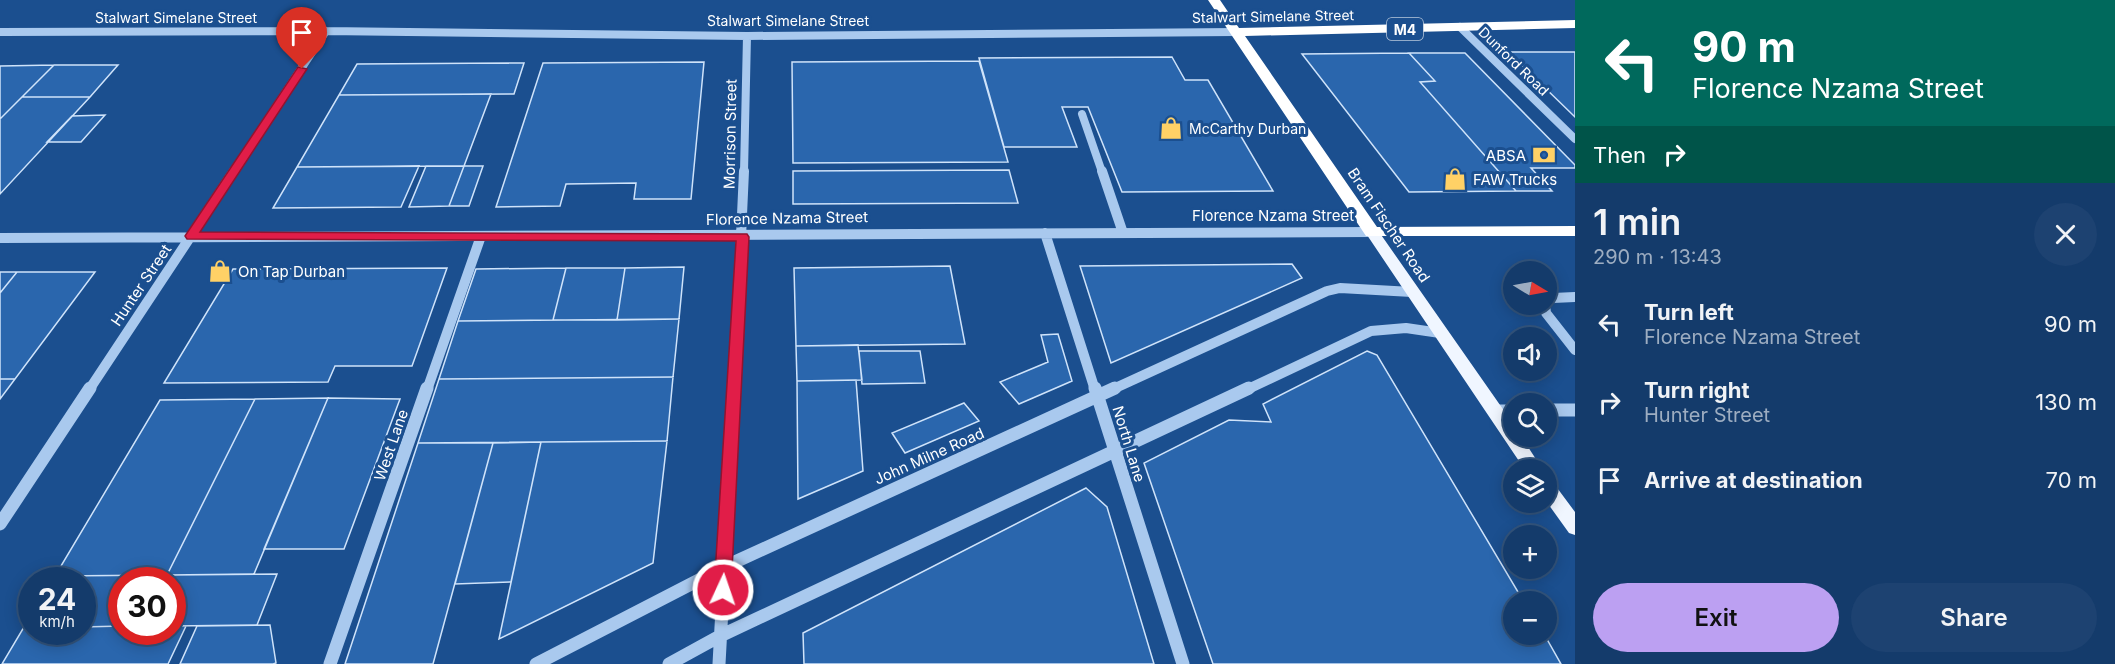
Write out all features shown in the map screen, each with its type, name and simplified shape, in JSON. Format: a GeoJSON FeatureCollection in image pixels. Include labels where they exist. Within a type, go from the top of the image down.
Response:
{"type":"FeatureCollection","features":[{"type":"Feature","properties":{"kind":"highway","name":"Bram Fischer Road"},"geometry":{"type":"LineString","coordinates":[[1214,0],[1372,232]]}},
{"type":"Feature","properties":{"kind":"highway","name":"Stalwart Simelane Street"},"geometry":{"type":"LineString","coordinates":[[1236,32],[1575,24]]}},
{"type":"Feature","properties":{"kind":"highway","name":"Florence Nzama Street"},"geometry":{"type":"LineString","coordinates":[[1372,232],[1575,231]]}},
{"type":"Feature","properties":{"kind":"main road","name":"Bram Fischer Road"},"geometry":{"type":"LineString","coordinates":[[1372,232],[1527,459]]}},
{"type":"Feature","properties":{"kind":"main road"},"geometry":{"type":"LineString","coordinates":[[1557,502],[1575,527]]}},
{"type":"Feature","properties":{"kind":"street","name":"Dunford Road"},"geometry":{"type":"LineString","coordinates":[[1460,27],[1575,139]]}},
{"type":"Feature","properties":{"kind":"street","name":"Stalwart Simelane Street"},"geometry":{"type":"LineString","coordinates":[[0,32],[326,31],[747,36],[1236,32]]}},
{"type":"Feature","properties":{"kind":"street","name":"Hunter Street"},"geometry":{"type":"LineString","coordinates":[[0,524],[326,31]]}},
{"type":"Feature","properties":{"kind":"street","name":"Morrison Street"},"geometry":{"type":"LineString","coordinates":[[719,664],[742,237],[747,36]]}},
{"type":"Feature","properties":{"kind":"street"},"geometry":{"type":"LineString","coordinates":[[1082,114],[1123,233]]}},
{"type":"Feature","properties":{"kind":"street","name":"Florence Nzama Street"},"geometry":{"type":"LineString","coordinates":[[0,238],[742,237],[1372,232]]}},
{"type":"Feature","properties":{"kind":"street","name":"North Lane"},"geometry":{"type":"LineString","coordinates":[[1046,233],[1183,664]]}},
{"type":"Feature","properties":{"kind":"street","name":"West Lane"},"geometry":{"type":"LineString","coordinates":[[330,664],[481,237]]}},
{"type":"Feature","properties":{"kind":"street","name":"John Milne Road"},"geometry":{"type":"LineString","coordinates":[[536,664],[724,567],[1327,291],[1340,288],[1412,292]]}},
{"type":"Feature","properties":{"kind":"street"},"geometry":{"type":"LineString","coordinates":[[1557,298],[1575,297]]}},
{"type":"Feature","properties":{"kind":"street"},"geometry":{"type":"LineString","coordinates":[[1548,315],[1575,350]]}},
{"type":"Feature","properties":{"kind":"street"},"geometry":{"type":"LineString","coordinates":[[669,664],[720,636],[1371,331],[1406,328],[1440,333]]}},
{"type":"Feature","properties":{"kind":"street"},"geometry":{"type":"LineString","coordinates":[[1557,410],[1575,410]]}},
{"type":"Feature","properties":{"kind":"street"},"geometry":{"type":"LineString","coordinates":[[1494,411],[1503,411]]}},
{"type":"Feature","properties":{"kind":"building"},"geometry":{"type":"Polygon","coordinates":[[[1508,52],[1575,52],[1575,117],[1508,52]]]}},
{"type":"Feature","properties":{"kind":"building"},"geometry":{"type":"Polygon","coordinates":[[[1409,53],[1465,53],[1575,165],[1575,168],[1531,168],[1552,191],[1516,191],[1420,82],[1435,81],[1409,53]]]}},
{"type":"Feature","properties":{"kind":"building"},"geometry":{"type":"Polygon","coordinates":[[[1409,53],[1435,81],[1420,82],[1516,191],[1409,192],[1302,54],[1409,53]]]}},
{"type":"Feature","properties":{"kind":"building"},"geometry":{"type":"Polygon","coordinates":[[[1172,57],[1185,80],[1208,80],[1273,191],[1122,192],[1088,107],[1062,107],[1077,147],[1004,147],[979,58],[1172,57]]]}},
{"type":"Feature","properties":{"kind":"building"},"geometry":{"type":"Polygon","coordinates":[[[979,61],[1008,162],[793,163],[792,62],[979,61]]]}},
{"type":"Feature","properties":{"kind":"building"},"geometry":{"type":"Polygon","coordinates":[[[704,62],[691,199],[634,199],[636,183],[566,184],[560,206],[496,207],[543,63],[704,62]]]}},
{"type":"Feature","properties":{"kind":"building"},"geometry":{"type":"Polygon","coordinates":[[[524,63],[514,94],[339,95],[357,64],[524,63]]]}},
{"type":"Feature","properties":{"kind":"building"},"geometry":{"type":"Polygon","coordinates":[[[54,65],[0,119],[0,66],[54,65]]]}},
{"type":"Feature","properties":{"kind":"building"},"geometry":{"type":"Polygon","coordinates":[[[54,65],[118,65],[90,97],[22,97],[54,65]]]}},
{"type":"Feature","properties":{"kind":"building"},"geometry":{"type":"Polygon","coordinates":[[[491,94],[464,166],[297,167],[339,95],[491,94]]]}},
{"type":"Feature","properties":{"kind":"building"},"geometry":{"type":"Polygon","coordinates":[[[22,97],[90,97],[0,194],[0,119],[22,97]]]}},
{"type":"Feature","properties":{"kind":"building"},"geometry":{"type":"Polygon","coordinates":[[[105,115],[81,142],[47,142],[72,116],[105,115]]]}},
{"type":"Feature","properties":{"kind":"building"},"geometry":{"type":"Polygon","coordinates":[[[419,166],[401,207],[273,208],[297,167],[419,166]]]}},
{"type":"Feature","properties":{"kind":"building"},"geometry":{"type":"Polygon","coordinates":[[[426,166],[464,166],[449,206],[409,207],[426,166]]]}},
{"type":"Feature","properties":{"kind":"building"},"geometry":{"type":"Polygon","coordinates":[[[464,166],[483,166],[469,206],[449,206],[464,166]]]}},
{"type":"Feature","properties":{"kind":"building"},"geometry":{"type":"Polygon","coordinates":[[[1009,170],[1018,203],[793,204],[793,171],[1009,170]]]}},
{"type":"Feature","properties":{"kind":"building"},"geometry":{"type":"Polygon","coordinates":[[[1292,264],[1302,278],[1111,363],[1080,266],[1292,264]]]}},
{"type":"Feature","properties":{"kind":"building"},"geometry":{"type":"Polygon","coordinates":[[[950,266],[965,344],[796,346],[794,268],[950,266]]]}},
{"type":"Feature","properties":{"kind":"building"},"geometry":{"type":"Polygon","coordinates":[[[684,267],[679,319],[617,320],[625,268],[684,267]]]}},
{"type":"Feature","properties":{"kind":"building"},"geometry":{"type":"Polygon","coordinates":[[[447,268],[412,366],[335,366],[328,382],[164,383],[233,269],[447,268]]]}},
{"type":"Feature","properties":{"kind":"building"},"geometry":{"type":"Polygon","coordinates":[[[566,268],[625,268],[617,320],[553,320],[566,268]]]}},
{"type":"Feature","properties":{"kind":"building"},"geometry":{"type":"Polygon","coordinates":[[[566,268],[553,320],[458,321],[476,269],[566,268]]]}},
{"type":"Feature","properties":{"kind":"building"},"geometry":{"type":"Polygon","coordinates":[[[0,272],[17,272],[0,293],[0,272]]]}},
{"type":"Feature","properties":{"kind":"building"},"geometry":{"type":"Polygon","coordinates":[[[17,272],[95,272],[15,379],[0,379],[0,293],[17,272]]]}},
{"type":"Feature","properties":{"kind":"building"},"geometry":{"type":"Polygon","coordinates":[[[679,319],[673,377],[439,379],[458,321],[679,319]]]}},
{"type":"Feature","properties":{"kind":"building"},"geometry":{"type":"Polygon","coordinates":[[[1058,334],[1072,381],[1019,404],[1000,382],[1048,362],[1041,335],[1058,334]]]}},
{"type":"Feature","properties":{"kind":"building"},"geometry":{"type":"Polygon","coordinates":[[[858,345],[862,380],[797,381],[796,346],[858,345]]]}},
{"type":"Feature","properties":{"kind":"building"},"geometry":{"type":"Polygon","coordinates":[[[859,351],[920,351],[925,383],[862,384],[859,351]]]}},
{"type":"Feature","properties":{"kind":"building"},"geometry":{"type":"Polygon","coordinates":[[[1367,351],[1377,355],[1503,567],[1503,579],[1510,579],[1517,591],[1503,591],[1503,645],[1550,645],[1561,664],[1213,664],[1144,463],[1229,420],[1271,422],[1263,404],[1367,351]]]}},
{"type":"Feature","properties":{"kind":"building"},"geometry":{"type":"Polygon","coordinates":[[[673,377],[667,441],[418,443],[439,379],[673,377]]]}},
{"type":"Feature","properties":{"kind":"building"},"geometry":{"type":"Polygon","coordinates":[[[0,379],[15,379],[0,399],[0,379]]]}},
{"type":"Feature","properties":{"kind":"building"},"geometry":{"type":"Polygon","coordinates":[[[856,380],[863,471],[798,499],[797,381],[856,380]]]}},
{"type":"Feature","properties":{"kind":"building"},"geometry":{"type":"Polygon","coordinates":[[[328,398],[400,399],[344,549],[264,549],[328,398]]]}},
{"type":"Feature","properties":{"kind":"building"},"geometry":{"type":"Polygon","coordinates":[[[328,398],[254,574],[186,575],[186,567],[171,567],[255,399],[328,398]]]}},
{"type":"Feature","properties":{"kind":"building"},"geometry":{"type":"Polygon","coordinates":[[[255,399],[171,567],[108,567],[108,576],[96,576],[96,567],[60,567],[160,400],[255,399]]]}},
{"type":"Feature","properties":{"kind":"building"},"geometry":{"type":"Polygon","coordinates":[[[964,403],[979,421],[905,453],[892,433],[964,403]]]}},
{"type":"Feature","properties":{"kind":"building"},"geometry":{"type":"Polygon","coordinates":[[[667,441],[653,563],[499,639],[541,442],[667,441]]]}},
{"type":"Feature","properties":{"kind":"building"},"geometry":{"type":"Polygon","coordinates":[[[541,442],[511,582],[455,584],[493,443],[541,442]]]}},
{"type":"Feature","properties":{"kind":"building"},"geometry":{"type":"Polygon","coordinates":[[[418,443],[493,443],[433,664],[345,664],[418,443]]]}},
{"type":"Feature","properties":{"kind":"building"},"geometry":{"type":"Polygon","coordinates":[[[1086,488],[1107,507],[1154,664],[804,664],[803,633],[1086,488]]]}},
{"type":"Feature","properties":{"kind":"building"},"geometry":{"type":"Polygon","coordinates":[[[277,574],[257,625],[186,626],[186,575],[277,574]]]}},
{"type":"Feature","properties":{"kind":"building"},"geometry":{"type":"Polygon","coordinates":[[[96,576],[108,576],[108,626],[96,627],[96,576]]]}},
{"type":"Feature","properties":{"kind":"building"},"geometry":{"type":"Polygon","coordinates":[[[270,625],[276,663],[180,664],[197,626],[270,625]]]}},
{"type":"Feature","properties":{"kind":"building"},"geometry":{"type":"Polygon","coordinates":[[[108,626],[108,645],[177,645],[168,664],[2,664],[18,637],[18,645],[96,645],[96,627],[108,626]]]}},
{"type":"Feature","properties":{"kind":"place","name":"McCarthy Durban"},"geometry":{"type":"Point","coordinates":[1171,128]}},
{"type":"Feature","properties":{"kind":"place","name":"ABSA"},"geometry":{"type":"Point","coordinates":[1544,155]}},
{"type":"Feature","properties":{"kind":"place","name":"FAW Trucks"},"geometry":{"type":"Point","coordinates":[1455,179]}},
{"type":"Feature","properties":{"kind":"place","name":"On Tap Durban"},"geometry":{"type":"Point","coordinates":[220,271]}},
{"type":"Feature","properties":{"kind":"route"},"geometry":{"type":"LineString","coordinates":[[302,69],[191,236],[742,237],[723,590]]}}]}
